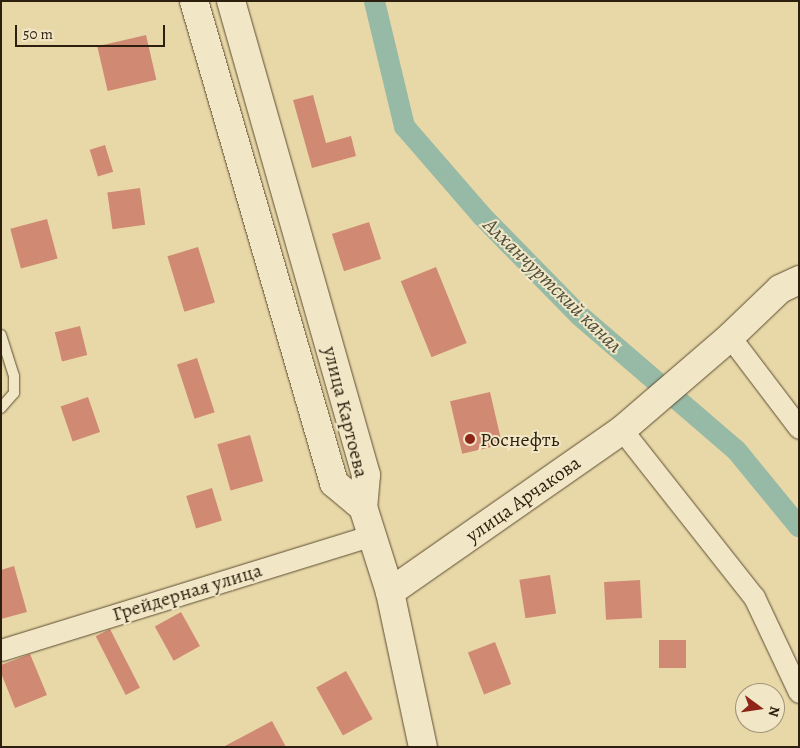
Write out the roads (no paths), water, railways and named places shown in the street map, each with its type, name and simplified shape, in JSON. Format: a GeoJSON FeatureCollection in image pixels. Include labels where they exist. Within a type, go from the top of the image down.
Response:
{"type":"FeatureCollection","features":[{"type":"Feature","properties":{"kind":"main road","name":"улица Картоева"},"geometry":{"type":"LineString","coordinates":[[194,1],[334,483],[363,507]]}},
{"type":"Feature","properties":{"kind":"main road","name":"улица Картоева"},"geometry":{"type":"LineString","coordinates":[[231,1],[366,475],[363,507]]}},
{"type":"Feature","properties":{"kind":"main road"},"geometry":{"type":"LineString","coordinates":[[730,337],[780,289],[799,280]]}},
{"type":"Feature","properties":{"kind":"main road","name":"улица Арчакова"},"geometry":{"type":"LineString","coordinates":[[390,592],[622,430],[730,337]]}},
{"type":"Feature","properties":{"kind":"main road"},"geometry":{"type":"LineString","coordinates":[[363,507],[390,592],[424,747]]}},
{"type":"Feature","properties":{"kind":"street"},"geometry":{"type":"LineString","coordinates":[[730,337],[799,428]]}},
{"type":"Feature","properties":{"kind":"street"},"geometry":{"type":"LineString","coordinates":[[622,430],[754,596],[799,692]]}},
{"type":"Feature","properties":{"kind":"street","name":"Грейдерная улица"},"geometry":{"type":"LineString","coordinates":[[1,650],[372,535]]}},
{"type":"Feature","properties":{"kind":"lane"},"geometry":{"type":"LineString","coordinates":[[1,335],[14,376],[14,393],[1,408]]}},
{"type":"Feature","properties":{"kind":"waterway","name":"Алханчуртский канал"},"geometry":{"type":"LineString","coordinates":[[374,1],[404,126],[481,215],[579,315],[736,450],[799,527]]}},
{"type":"Feature","properties":{"kind":"place","name":"Роснефть"},"geometry":{"type":"Point","coordinates":[470,439]}}]}
